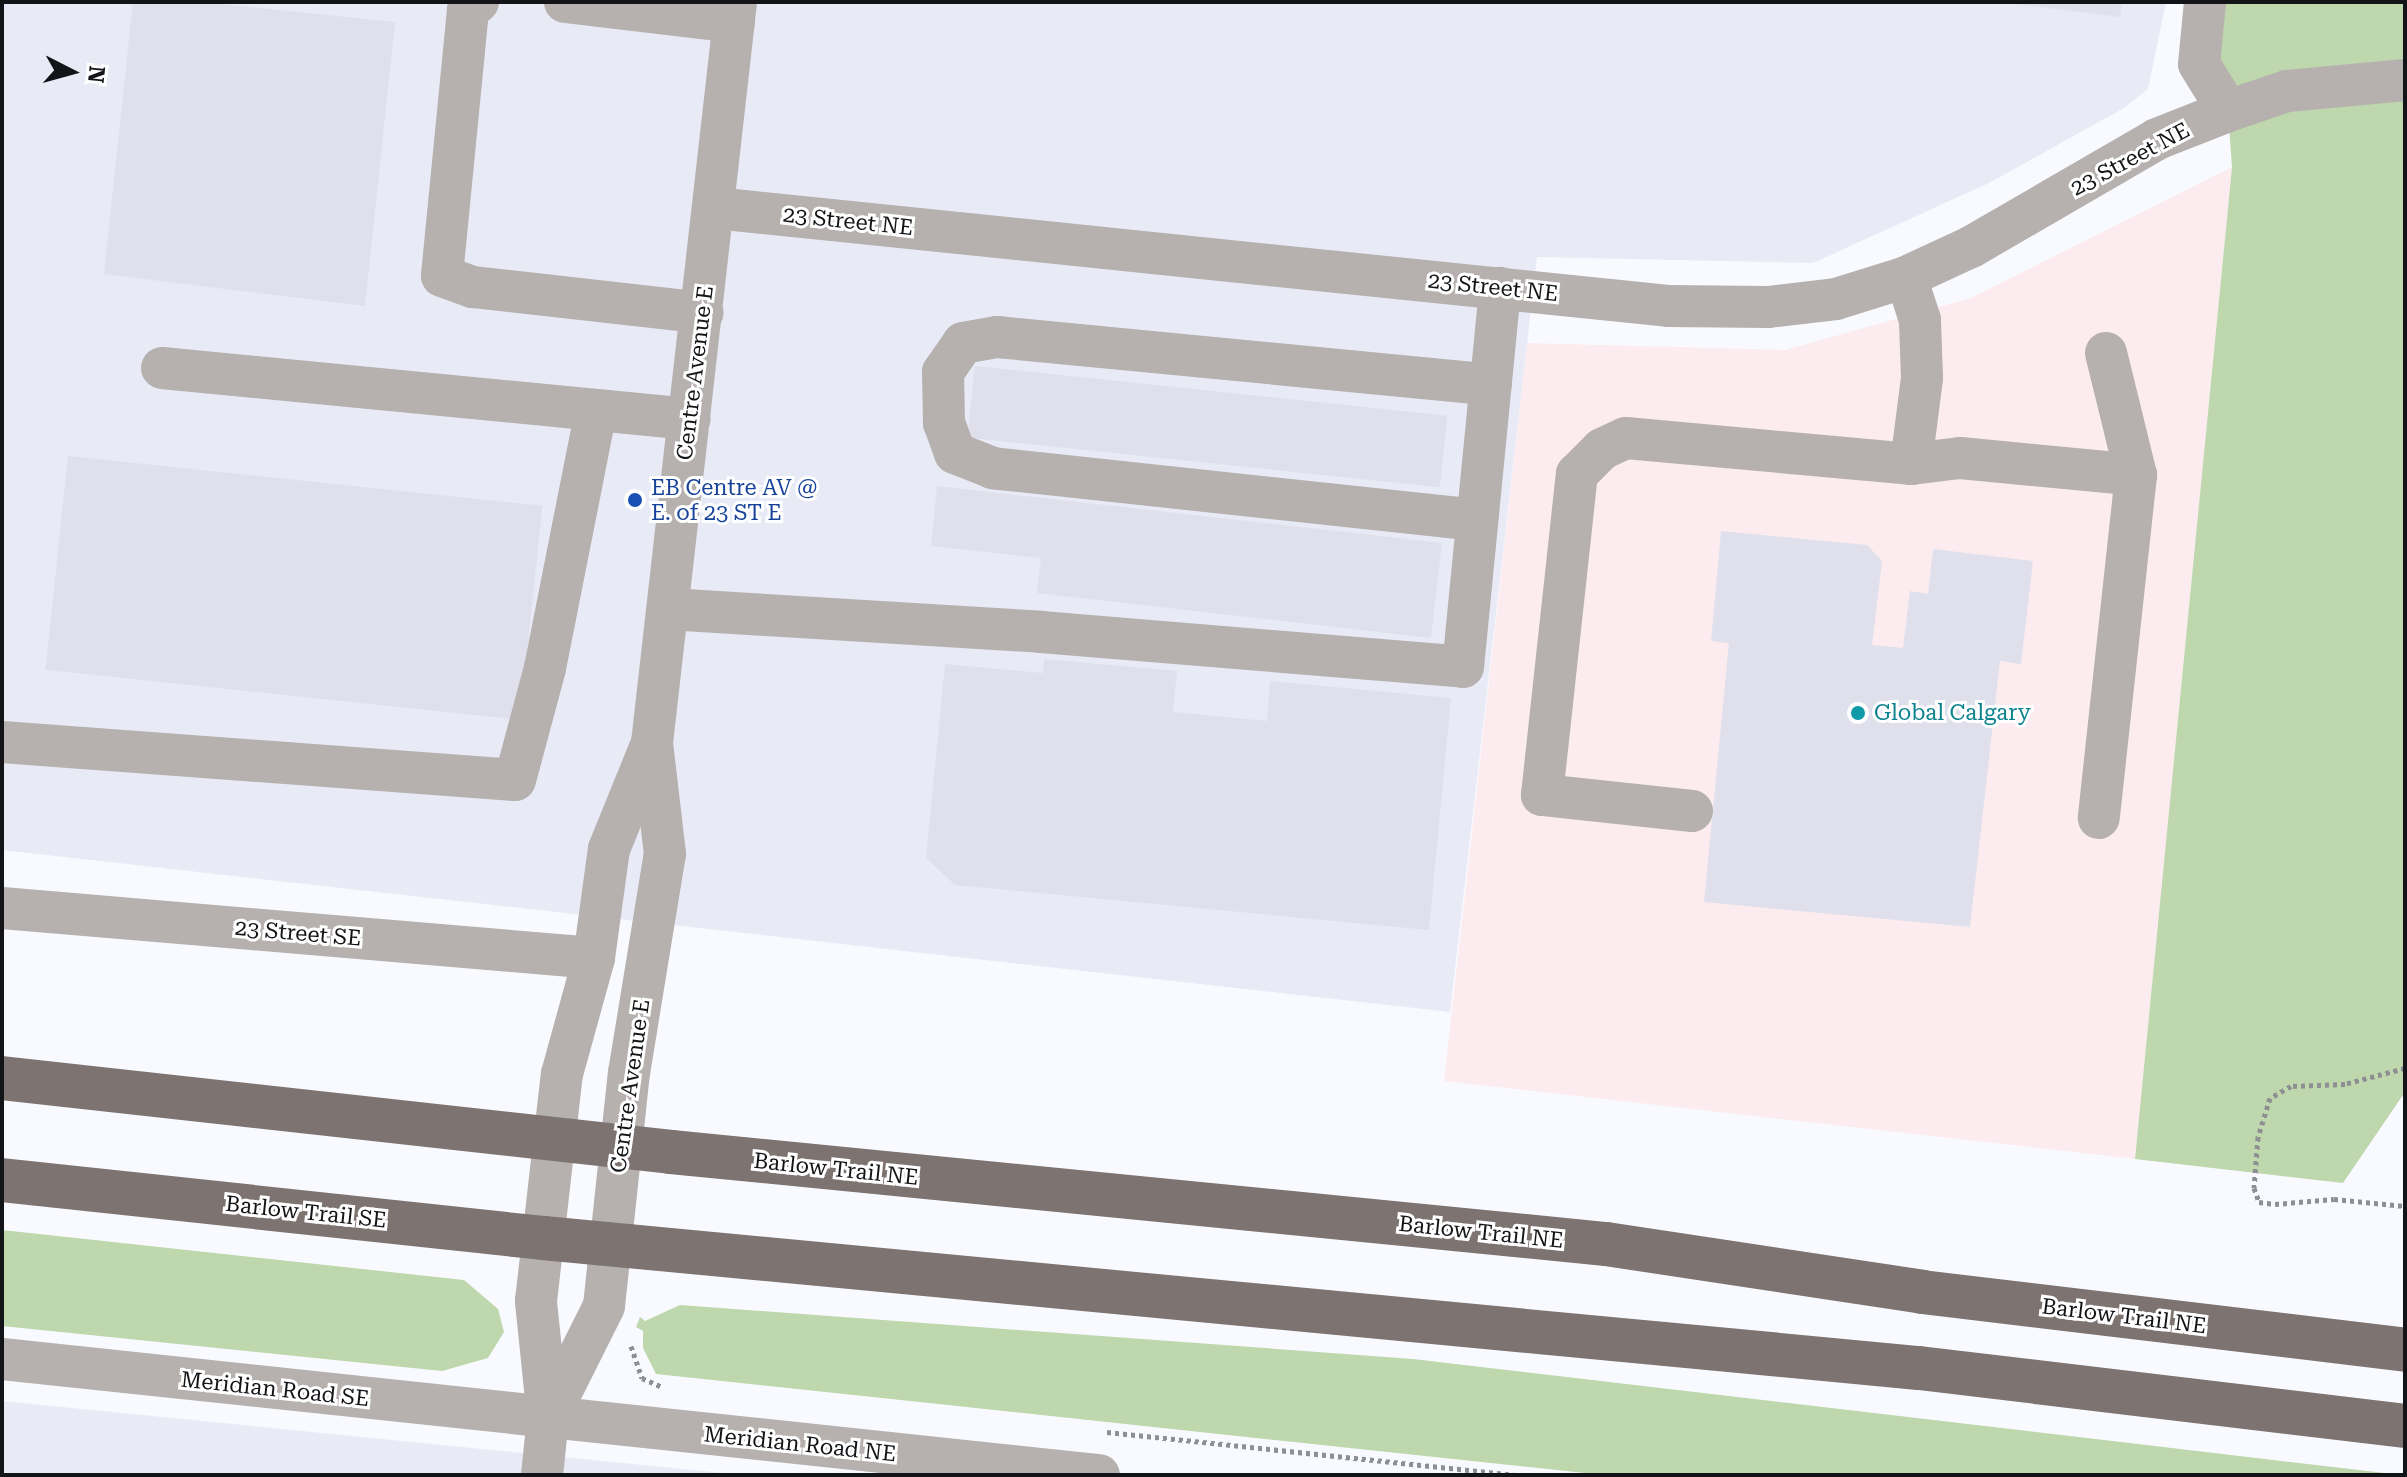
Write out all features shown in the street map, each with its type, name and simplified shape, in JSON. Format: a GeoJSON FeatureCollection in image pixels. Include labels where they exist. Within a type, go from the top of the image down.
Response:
{"type":"FeatureCollection","features":[{"type":"Feature","properties":{"kind":"main road"},"geometry":{"type":"LineString","coordinates":[[2,1078],[555,1138]]}},
{"type":"Feature","properties":{"kind":"main road","name":"Barlow Trail NE"},"geometry":{"type":"LineString","coordinates":[[555,1138],[1606,1244],[1922,1292],[2405,1350]]}},
{"type":"Feature","properties":{"kind":"main road","name":"Barlow Trail SE"},"geometry":{"type":"LineString","coordinates":[[2,1180],[610,1244]]}},
{"type":"Feature","properties":{"kind":"main road"},"geometry":{"type":"LineString","coordinates":[[610,1244],[1919,1368],[2405,1426]]}},
{"type":"Feature","properties":{"kind":"street"},"geometry":{"type":"LineString","coordinates":[[478,2],[468,10],[442,276],[473,287],[703,313]]}},
{"type":"Feature","properties":{"kind":"street"},"geometry":{"type":"LineString","coordinates":[[565,2],[735,12]]}},
{"type":"Feature","properties":{"kind":"street"},"geometry":{"type":"LineString","coordinates":[[2205,2],[2199,64],[2228,111]]}},
{"type":"Feature","properties":{"kind":"street","name":"Centre Avenue E"},"geometry":{"type":"LineString","coordinates":[[548,1418],[604,1306],[621,1147],[665,854],[652,743],[735,12]]}},
{"type":"Feature","properties":{"kind":"street","name":"23 Street NE"},"geometry":{"type":"LineString","coordinates":[[715,208],[1668,306],[1755,307],[1836,299],[1906,277],[1971,247],[2157,139],[2228,111],[2287,91],[2405,80]]}},
{"type":"Feature","properties":{"kind":"street"},"geometry":{"type":"LineString","coordinates":[[1906,277],[1920,320],[1922,378],[1911,464]]}},
{"type":"Feature","properties":{"kind":"street"},"geometry":{"type":"LineString","coordinates":[[668,609],[1041,632],[1463,667],[1500,288]]}},
{"type":"Feature","properties":{"kind":"street"},"geometry":{"type":"LineString","coordinates":[[1477,520],[993,468],[955,453],[944,423],[943,372],[963,343],[997,337],[1491,385]]}},
{"type":"Feature","properties":{"kind":"street"},"geometry":{"type":"LineString","coordinates":[[2099,818],[2136,475],[2106,353]]}},
{"type":"Feature","properties":{"kind":"street"},"geometry":{"type":"LineString","coordinates":[[162,368],[690,419]]}},
{"type":"Feature","properties":{"kind":"street"},"geometry":{"type":"LineString","coordinates":[[2,742],[515,780],[545,668],[596,410]]}},
{"type":"Feature","properties":{"kind":"street"},"geometry":{"type":"LineString","coordinates":[[1692,811],[1542,795],[1577,474],[1602,449],[1626,438],[1911,464],[1960,458],[2136,475]]}},
{"type":"Feature","properties":{"kind":"street","name":"Centre Avenue E"},"geometry":{"type":"LineString","coordinates":[[542,1475],[548,1418],[536,1301],[562,1074],[594,958],[609,849],[652,743]]}},
{"type":"Feature","properties":{"kind":"street","name":"23 Street SE"},"geometry":{"type":"LineString","coordinates":[[2,908],[594,958]]}},
{"type":"Feature","properties":{"kind":"street","name":"Meridian Road SE"},"geometry":{"type":"LineString","coordinates":[[2,1359],[548,1418]]}},
{"type":"Feature","properties":{"kind":"street","name":"Meridian Road NE"},"geometry":{"type":"LineString","coordinates":[[548,1418],[827,1461],[1099,1475]]}},
{"type":"Feature","properties":{"kind":"path"},"geometry":{"type":"LineString","coordinates":[[2405,1068],[2335,1086],[2291,1086],[2270,1098],[2260,1124],[2254,1188],[2259,1202],[2275,1204],[2334,1199],[2405,1206]]}},
{"type":"Feature","properties":{"kind":"path"},"geometry":{"type":"LineString","coordinates":[[632,1333],[632,1360],[642,1378],[674,1387]]}},
{"type":"Feature","properties":{"kind":"path"},"geometry":{"type":"LineString","coordinates":[[1103,1432],[1516,1475]]}},
{"type":"Feature","properties":{"kind":"shaded area"},"geometry":{"type":"Polygon","coordinates":[[[2,2],[2166,2],[2148,89],[2124,108],[1989,183],[1813,263],[1537,257],[1450,1012],[2,850],[2,2]]]}},
{"type":"Feature","properties":{"kind":"shaded area"},"geometry":{"type":"Polygon","coordinates":[[[2232,167],[2135,1159],[1444,1081],[1527,343],[1785,350],[1971,298],[2232,167]]]}},
{"type":"Feature","properties":{"kind":"shaded area"},"geometry":{"type":"Polygon","coordinates":[[[2,1401],[743,1475],[2,1475],[2,1401]]]}},
{"type":"Feature","properties":{"kind":"green space"},"geometry":{"type":"Polygon","coordinates":[[[2205,2],[2405,2],[2405,1092],[2343,1183],[2135,1159],[2232,167],[2228,111],[2205,2]]]}},
{"type":"Feature","properties":{"kind":"green space"},"geometry":{"type":"Polygon","coordinates":[[[2,1230],[464,1280],[498,1309],[504,1332],[488,1358],[442,1371],[2,1326],[2,1230]]]}},
{"type":"Feature","properties":{"kind":"green space"},"geometry":{"type":"Polygon","coordinates":[[[680,1305],[1413,1359],[2402,1475],[1604,1475],[656,1374],[643,1348],[643,1331],[636,1327],[640,1317],[645,1321],[680,1305]]]}},
{"type":"Feature","properties":{"kind":"building"},"geometry":{"type":"Polygon","coordinates":[[[133,2],[201,2],[395,22],[365,306],[104,274],[133,2]]]}},
{"type":"Feature","properties":{"kind":"building"},"geometry":{"type":"Polygon","coordinates":[[[2001,2],[2122,2],[2120,17],[2001,2]]]}},
{"type":"Feature","properties":{"kind":"building"},"geometry":{"type":"Polygon","coordinates":[[[975,366],[1447,416],[1440,487],[967,438],[975,366]]]}},
{"type":"Feature","properties":{"kind":"building"},"geometry":{"type":"Polygon","coordinates":[[[68,456],[542,506],[520,720],[46,670],[68,456]]]}},
{"type":"Feature","properties":{"kind":"building"},"geometry":{"type":"Polygon","coordinates":[[[937,486],[1442,543],[1431,638],[1037,593],[1041,558],[931,546],[937,486]]]}},
{"type":"Feature","properties":{"kind":"building","name":"Global Calgary"},"geometry":{"type":"Polygon","coordinates":[[[1721,531],[1867,545],[1882,561],[1872,645],[1903,648],[1910,591],[1928,594],[1933,549],[2033,561],[2021,664],[2000,661],[1970,927],[1704,902],[1729,643],[1711,641],[1721,531]]]}},
{"type":"Feature","properties":{"kind":"building"},"geometry":{"type":"Polygon","coordinates":[[[1044,659],[1177,671],[1173,712],[1267,721],[1270,681],[1451,698],[1429,930],[955,885],[926,858],[945,664],[1043,673],[1044,659]]]}},
{"type":"Feature","properties":{"kind":"place","name":"EB Centre AV @ E. of 23 ST E"},"geometry":{"type":"Point","coordinates":[635,500]}},
{"type":"Feature","properties":{"kind":"place","name":"Global Calgary"},"geometry":{"type":"Point","coordinates":[1858,713]}}]}
